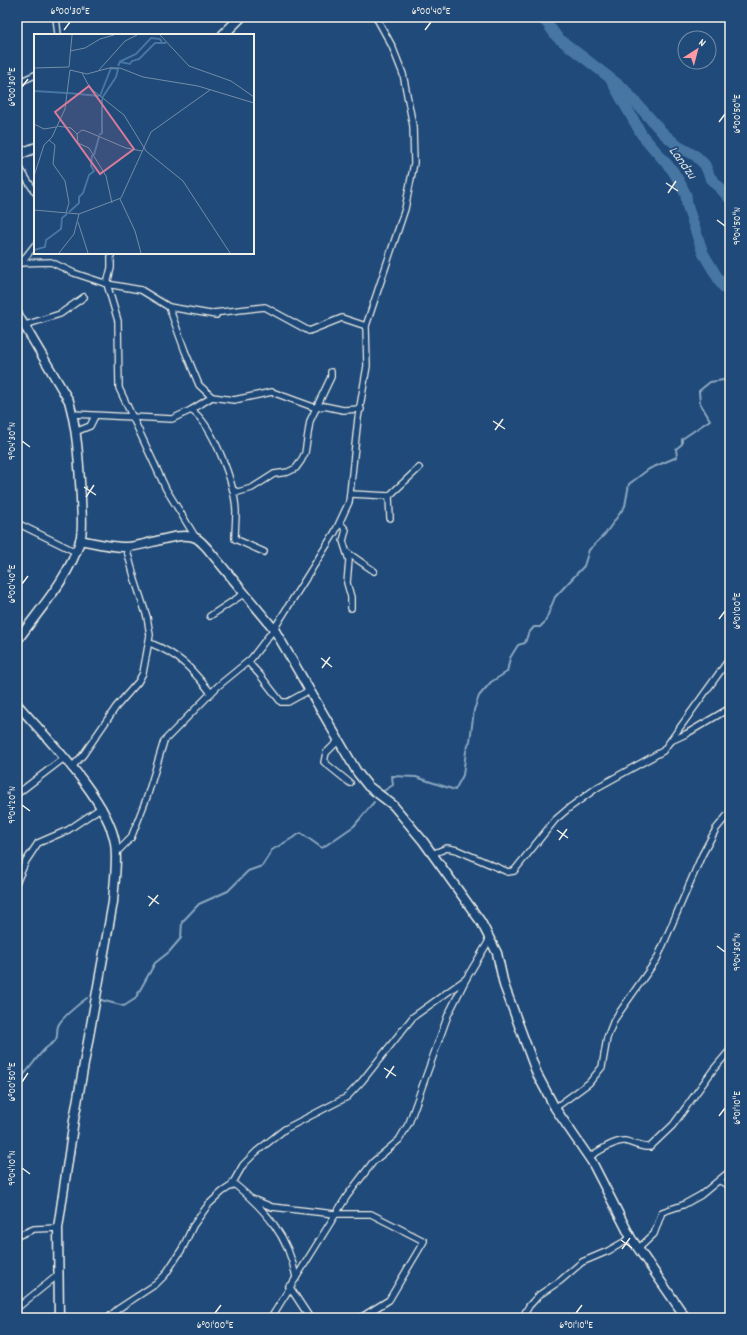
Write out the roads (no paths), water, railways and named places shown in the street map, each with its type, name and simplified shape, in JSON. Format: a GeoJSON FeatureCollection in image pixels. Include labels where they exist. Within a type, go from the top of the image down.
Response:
{"type":"FeatureCollection","features":[{"type":"Feature","properties":{"kind":"main road"},"geometry":{"type":"LineString","coordinates":[[223,34],[241,17]]}},
{"type":"Feature","properties":{"kind":"main road"},"geometry":{"type":"LineString","coordinates":[[17,155],[34,148]]}},
{"type":"Feature","properties":{"kind":"street"},"geometry":{"type":"LineString","coordinates":[[56,17],[58,34]]}},
{"type":"Feature","properties":{"kind":"street"},"geometry":{"type":"LineString","coordinates":[[115,854],[131,838],[149,790],[164,741],[211,693],[248,662],[274,629],[340,523],[351,494],[361,409],[368,366],[366,326],[405,209],[414,163],[413,126],[403,74],[392,46],[376,17]]}},
{"type":"Feature","properties":{"kind":"street"},"geometry":{"type":"LineString","coordinates":[[17,83],[34,75]]}},
{"type":"Feature","properties":{"kind":"street"},"geometry":{"type":"LineString","coordinates":[[17,164],[34,190]]}},
{"type":"Feature","properties":{"kind":"street"},"geometry":{"type":"LineString","coordinates":[[19,263],[34,246]]}},
{"type":"Feature","properties":{"kind":"street"},"geometry":{"type":"LineString","coordinates":[[110,254],[111,268],[107,284],[118,321],[119,388],[166,489],[196,538],[207,548],[274,629],[338,741],[368,786],[392,805],[432,854],[481,922],[497,952],[504,985],[530,1056],[555,1108],[589,1157],[630,1238],[686,1318]]}},
{"type":"Feature","properties":{"kind":"street"},"geometry":{"type":"LineString","coordinates":[[19,263],[51,262],[74,273],[107,284],[141,290],[169,307],[215,314],[266,307],[309,331],[342,318],[366,326]]}},
{"type":"Feature","properties":{"kind":"street"},"geometry":{"type":"LineString","coordinates":[[25,325],[60,314],[84,297]]}},
{"type":"Feature","properties":{"kind":"street"},"geometry":{"type":"LineString","coordinates":[[169,307],[185,351],[200,385],[212,397],[234,400],[272,392],[316,408],[324,406],[343,410],[361,409]]}},
{"type":"Feature","properties":{"kind":"street"},"geometry":{"type":"LineString","coordinates":[[17,313],[69,401],[73,414],[82,517],[80,540],[76,552],[57,586],[21,629],[17,641]]}},
{"type":"Feature","properties":{"kind":"street"},"geometry":{"type":"LineString","coordinates":[[233,490],[244,492],[274,474],[282,474],[296,468],[305,453],[310,421],[331,372]]}},
{"type":"Feature","properties":{"kind":"street"},"geometry":{"type":"LineString","coordinates":[[73,414],[172,419],[191,410],[212,397]]}},
{"type":"Feature","properties":{"kind":"street"},"geometry":{"type":"LineString","coordinates":[[191,410],[204,421],[229,474],[236,511],[234,539],[264,552]]}},
{"type":"Feature","properties":{"kind":"street"},"geometry":{"type":"LineString","coordinates":[[75,432],[90,426],[95,416]]}},
{"type":"Feature","properties":{"kind":"street"},"geometry":{"type":"LineString","coordinates":[[351,494],[389,496],[419,468]]}},
{"type":"Feature","properties":{"kind":"street"},"geometry":{"type":"LineString","coordinates":[[389,496],[390,518]]}},
{"type":"Feature","properties":{"kind":"street"},"geometry":{"type":"LineString","coordinates":[[17,523],[76,552]]}},
{"type":"Feature","properties":{"kind":"street"},"geometry":{"type":"LineString","coordinates":[[340,523],[346,530],[343,540],[348,553],[348,583],[351,597],[350,608]]}},
{"type":"Feature","properties":{"kind":"street"},"geometry":{"type":"LineString","coordinates":[[80,540],[126,547],[141,546],[174,537],[196,538]]}},
{"type":"Feature","properties":{"kind":"street"},"geometry":{"type":"LineString","coordinates":[[72,768],[84,755],[116,707],[138,682],[143,673],[150,643],[147,617],[126,547]]}},
{"type":"Feature","properties":{"kind":"street"},"geometry":{"type":"LineString","coordinates":[[348,553],[374,571]]}},
{"type":"Feature","properties":{"kind":"street"},"geometry":{"type":"LineString","coordinates":[[210,616],[245,594]]}},
{"type":"Feature","properties":{"kind":"street"},"geometry":{"type":"LineString","coordinates":[[150,643],[177,656],[196,673],[211,693]]}},
{"type":"Feature","properties":{"kind":"street"},"geometry":{"type":"LineString","coordinates":[[432,854],[447,848],[457,850],[511,872],[555,820],[569,808],[598,786],[657,755],[671,742],[730,658]]}},
{"type":"Feature","properties":{"kind":"street"},"geometry":{"type":"LineString","coordinates":[[248,662],[268,684],[281,702],[288,702],[308,690]]}},
{"type":"Feature","properties":{"kind":"street"},"geometry":{"type":"LineString","coordinates":[[17,704],[64,758],[102,807],[114,837],[115,854],[113,902],[74,1120],[58,1228],[59,1318]]}},
{"type":"Feature","properties":{"kind":"street"},"geometry":{"type":"LineString","coordinates":[[671,742],[730,708]]}},
{"type":"Feature","properties":{"kind":"street"},"geometry":{"type":"LineString","coordinates":[[338,741],[326,753],[324,762],[350,783]]}},
{"type":"Feature","properties":{"kind":"street"},"geometry":{"type":"LineString","coordinates":[[17,794],[64,758]]}},
{"type":"Feature","properties":{"kind":"street"},"geometry":{"type":"LineString","coordinates":[[17,881],[26,861],[38,843],[68,830],[102,807]]}},
{"type":"Feature","properties":{"kind":"street"},"geometry":{"type":"LineString","coordinates":[[555,1108],[589,1083],[602,1067],[607,1038],[614,1020],[657,959],[702,855],[716,829],[730,812]]}},
{"type":"Feature","properties":{"kind":"street"},"geometry":{"type":"LineString","coordinates":[[271,1318],[289,1286],[296,1278],[335,1214],[364,1173],[399,1140],[409,1123],[448,1015],[466,979],[490,938]]}},
{"type":"Feature","properties":{"kind":"street"},"geometry":{"type":"LineString","coordinates":[[108,1318],[118,1309],[156,1284],[165,1275],[208,1205],[233,1183],[244,1165],[286,1129],[347,1097],[362,1081],[413,1018],[466,979]]}},
{"type":"Feature","properties":{"kind":"street"},"geometry":{"type":"LineString","coordinates":[[589,1157],[617,1142],[624,1141],[640,1146],[650,1147],[673,1125],[730,1050]]}},
{"type":"Feature","properties":{"kind":"street"},"geometry":{"type":"LineString","coordinates":[[638,1249],[654,1234],[662,1212],[683,1205],[701,1195],[720,1181],[730,1171]]}},
{"type":"Feature","properties":{"kind":"street"},"geometry":{"type":"LineString","coordinates":[[720,1181],[730,1186]]}},
{"type":"Feature","properties":{"kind":"street"},"geometry":{"type":"LineString","coordinates":[[233,1183],[252,1198],[283,1237],[293,1259],[296,1278]]}},
{"type":"Feature","properties":{"kind":"street"},"geometry":{"type":"LineString","coordinates":[[252,1198],[272,1207],[335,1214],[371,1214],[424,1241],[389,1300],[360,1318]]}},
{"type":"Feature","properties":{"kind":"street"},"geometry":{"type":"LineString","coordinates":[[17,1236],[34,1229],[58,1228]]}},
{"type":"Feature","properties":{"kind":"street"},"geometry":{"type":"LineString","coordinates":[[522,1318],[529,1306],[539,1295],[560,1281],[582,1262],[608,1251],[630,1238]]}},
{"type":"Feature","properties":{"kind":"street"},"geometry":{"type":"LineString","coordinates":[[17,1308],[58,1275]]}},
{"type":"Feature","properties":{"kind":"street"},"geometry":{"type":"LineString","coordinates":[[289,1286],[310,1318]]}},
{"type":"Feature","properties":{"kind":"waterway","name":"Landzu"},"geometry":{"type":"LineString","coordinates":[[540,17],[547,23],[557,37],[623,88],[663,133],[678,146],[696,156],[705,165],[710,177],[730,199]]}},
{"type":"Feature","properties":{"kind":"waterway","name":"Landzu"},"geometry":{"type":"LineString","coordinates":[[611,80],[642,135],[673,171],[680,183],[686,195],[687,205],[703,253],[722,285],[730,294]]}},
{"type":"Feature","properties":{"kind":"waterway"},"geometry":{"type":"LineString","coordinates":[[382,792],[393,785],[392,776],[416,777],[455,790],[463,775],[466,751],[470,741],[474,710],[479,696],[491,682],[507,672],[510,658],[518,645],[525,643],[528,634],[534,627],[540,627],[545,622],[555,597],[584,566],[589,550],[605,534],[625,506],[629,484],[649,469],[677,457],[676,449],[682,444],[682,439],[710,420],[700,403],[699,391],[710,382],[730,379]]}},
{"type":"Feature","properties":{"kind":"waterway"},"geometry":{"type":"LineString","coordinates":[[101,1000],[124,1006],[135,999],[155,963],[169,952],[181,938],[182,922],[199,904],[228,891],[248,871],[262,866],[272,850],[301,833],[322,848],[354,826],[374,802]]}},
{"type":"Feature","properties":{"kind":"waterway"},"geometry":{"type":"LineString","coordinates":[[17,1082],[41,1053],[55,1041],[58,1026],[63,1019],[87,998]]}}]}
